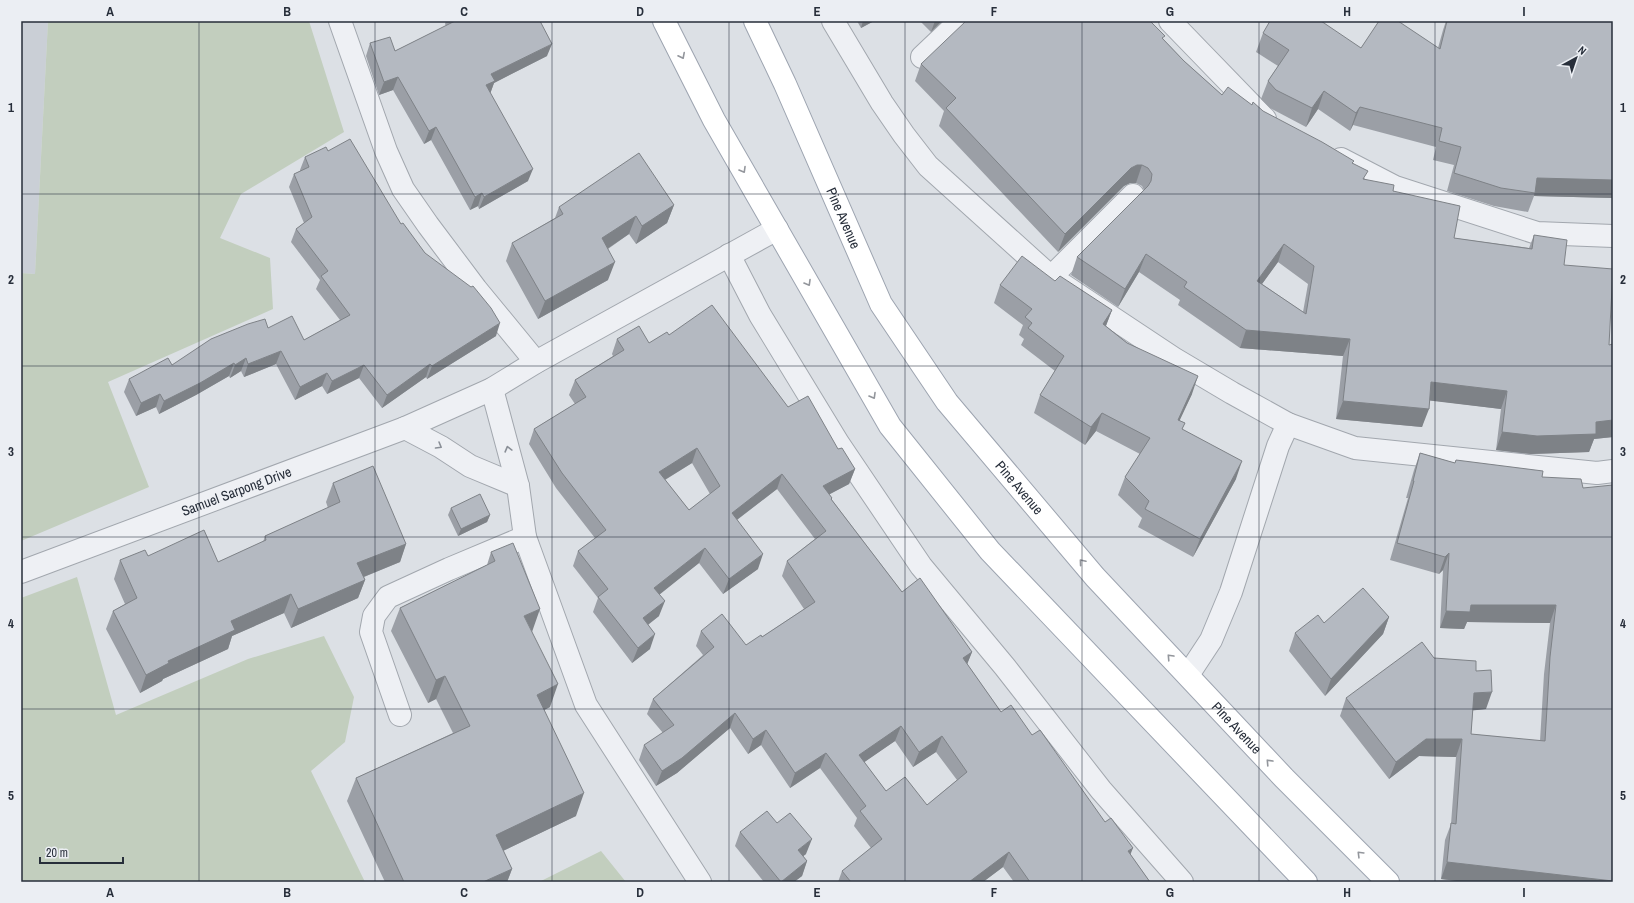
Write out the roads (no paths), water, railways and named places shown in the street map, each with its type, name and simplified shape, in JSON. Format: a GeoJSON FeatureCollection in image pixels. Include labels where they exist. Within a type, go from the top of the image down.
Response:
{"type":"FeatureCollection","features":[{"type":"Feature","properties":{"kind":"main road"},"geometry":{"type":"LineString","coordinates":[[664,21],[714,120],[890,426],[990,551],[1306,882]]}},
{"type":"Feature","properties":{"kind":"main road","name":"Pine Avenue"},"geometry":{"type":"LineString","coordinates":[[755,21],[785,84],[880,304],[947,402],[1096,578],[1284,778],[1388,882]]}},
{"type":"Feature","properties":{"kind":"street"},"geometry":{"type":"LineString","coordinates":[[340,21],[386,151],[403,189],[476,289],[536,362]]}},
{"type":"Feature","properties":{"kind":"street"},"geometry":{"type":"LineString","coordinates":[[833,21],[882,103],[928,166],[1051,277],[1173,358],[1232,394],[1288,424],[1355,448],[1597,473],[1613,471]]}},
{"type":"Feature","properties":{"kind":"street"},"geometry":{"type":"LineString","coordinates":[[922,57],[960,21]]}},
{"type":"Feature","properties":{"kind":"street"},"geometry":{"type":"LineString","coordinates":[[1170,21],[1262,118],[1283,129]]}},
{"type":"Feature","properties":{"kind":"street"},"geometry":{"type":"LineString","coordinates":[[1325,151],[1395,186],[1537,233],[1613,236]]}},
{"type":"Feature","properties":{"kind":"street"},"geometry":{"type":"LineString","coordinates":[[1051,277],[1133,195]]}},
{"type":"Feature","properties":{"kind":"street","name":"Samuel Sarpong Drive"},"geometry":{"type":"LineString","coordinates":[[21,572],[405,428],[450,407],[492,390],[536,362],[777,229]]}},
{"type":"Feature","properties":{"kind":"street"},"geometry":{"type":"LineString","coordinates":[[729,255],[760,315],[838,443],[921,566],[1005,667],[1101,790],[1182,882]]}},
{"type":"Feature","properties":{"kind":"street"},"geometry":{"type":"LineString","coordinates":[[492,390],[518,486],[525,537],[586,705],[700,882]]}},
{"type":"Feature","properties":{"kind":"street"},"geometry":{"type":"LineString","coordinates":[[1188,675],[1211,640],[1231,592],[1278,446],[1288,424]]}},
{"type":"Feature","properties":{"kind":"street"},"geometry":{"type":"LineString","coordinates":[[405,428],[441,447],[470,466],[518,486]]}},
{"type":"Feature","properties":{"kind":"street"},"geometry":{"type":"LineString","coordinates":[[400,715],[371,632],[374,616],[388,597],[525,537]]}}]}
